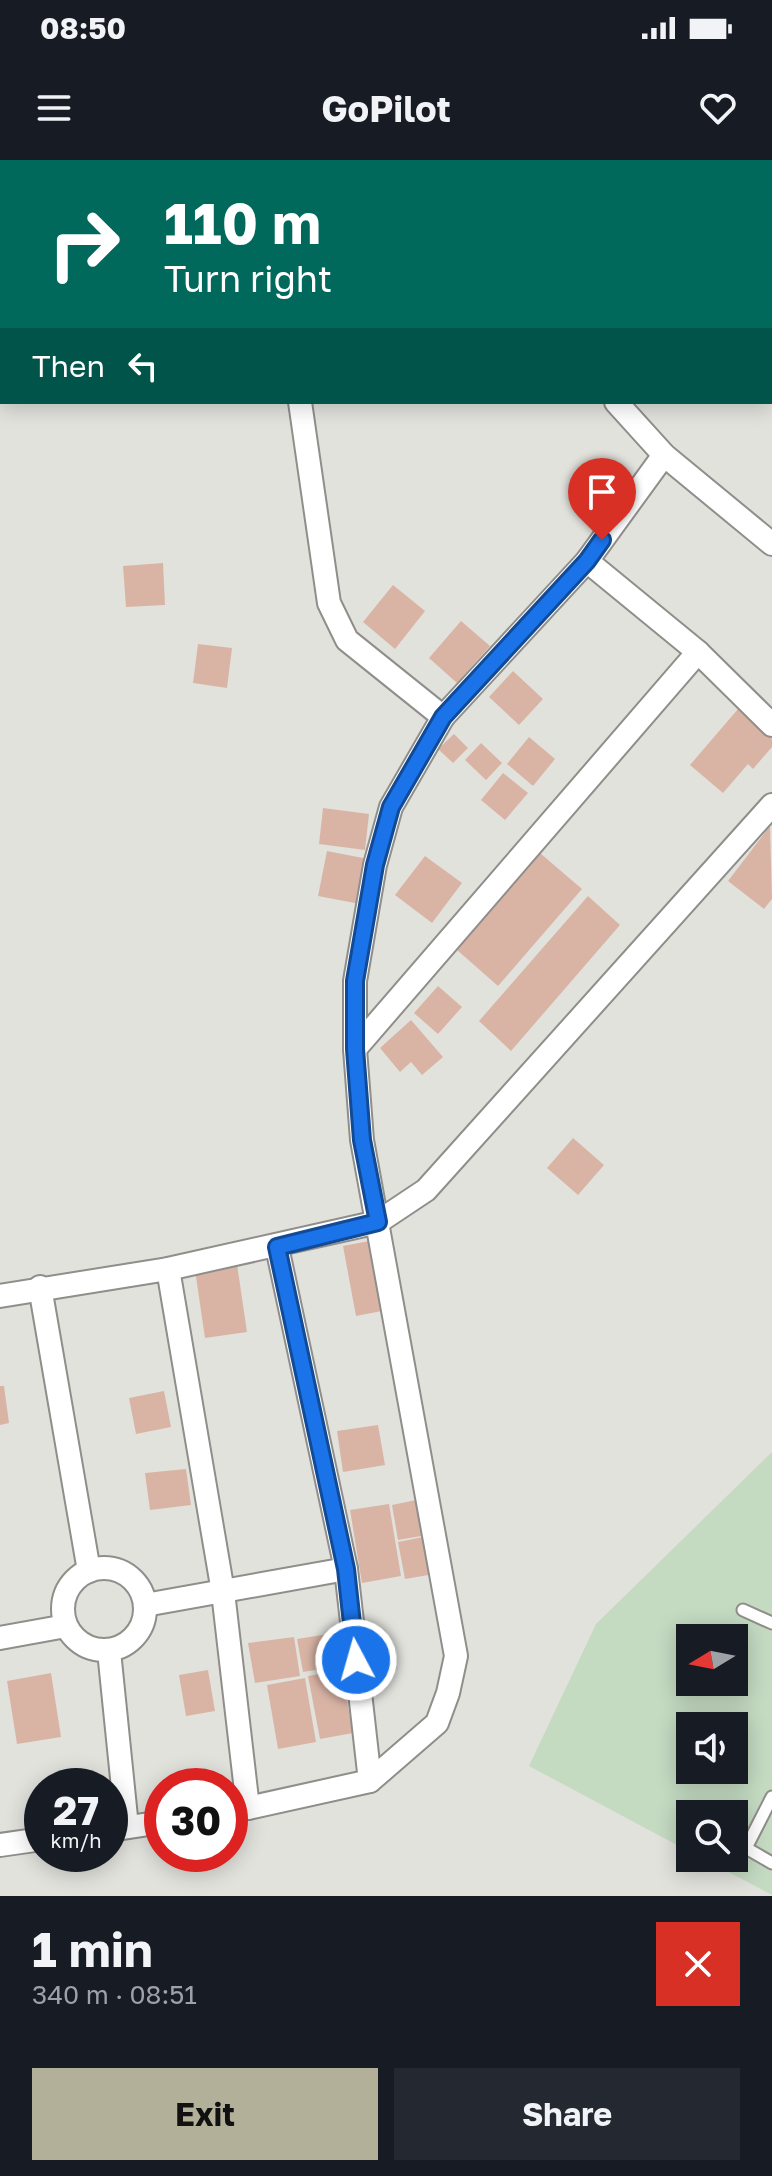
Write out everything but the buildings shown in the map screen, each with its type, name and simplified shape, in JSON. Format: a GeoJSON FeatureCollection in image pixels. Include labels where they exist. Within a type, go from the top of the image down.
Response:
{"type":"FeatureCollection","features":[{"type":"Feature","properties":{"kind":"street"},"geometry":{"type":"LineString","coordinates":[[300,404],[329,603],[347,640],[443,717]]}},
{"type":"Feature","properties":{"kind":"street"},"geometry":{"type":"LineString","coordinates":[[618,404],[664,455],[772,544]]}},
{"type":"Feature","properties":{"kind":"street"},"geometry":{"type":"LineString","coordinates":[[248,1807],[370,1781],[437,1723],[448,1693],[456,1656],[362,1140],[355,1049],[355,981],[375,865],[391,807],[443,717],[587,561],[664,455]]}},
{"type":"Feature","properties":{"kind":"street"},"geometry":{"type":"LineString","coordinates":[[587,561],[698,652],[772,725]]}},
{"type":"Feature","properties":{"kind":"street"},"geometry":{"type":"LineString","coordinates":[[355,1049],[698,652]]}},
{"type":"Feature","properties":{"kind":"street"},"geometry":{"type":"LineString","coordinates":[[0,1296],[40,1287],[168,1269],[378,1222],[426,1190],[772,805]]}},
{"type":"Feature","properties":{"kind":"street"},"geometry":{"type":"LineString","coordinates":[[277,1247],[346,1569],[370,1781]]}},
{"type":"Feature","properties":{"kind":"street"},"geometry":{"type":"LineString","coordinates":[[168,1269],[223,1592],[236,1768]]}},
{"type":"Feature","properties":{"kind":"street"},"geometry":{"type":"LineString","coordinates":[[40,1287],[89,1571]]}},
{"type":"Feature","properties":{"kind":"street"},"geometry":{"type":"LineString","coordinates":[[101,1568],[126,1574],[142,1593],[145,1605],[145,1617],[132,1640],[109,1651],[84,1645],[66,1626],[63,1615],[69,1587],[78,1577],[101,1568]]}},
{"type":"Feature","properties":{"kind":"street"},"geometry":{"type":"LineString","coordinates":[[145,1605],[346,1569]]}},
{"type":"Feature","properties":{"kind":"street"},"geometry":{"type":"LineString","coordinates":[[0,1638],[66,1626]]}},
{"type":"Feature","properties":{"kind":"street"},"geometry":{"type":"LineString","coordinates":[[109,1651],[116,1768]]}},
{"type":"Feature","properties":{"kind":"street"},"geometry":{"type":"LineString","coordinates":[[0,1845],[24,1842]]}},
{"type":"Feature","properties":{"kind":"lane"},"geometry":{"type":"LineString","coordinates":[[743,1610],[772,1623]]}},
{"type":"Feature","properties":{"kind":"lane"},"geometry":{"type":"LineString","coordinates":[[772,1797],[746,1848],[772,1863]]}},
{"type":"Feature","properties":{"kind":"green space"},"geometry":{"type":"Polygon","coordinates":[[[772,1452],[772,1895],[728,1872],[748,1872],[748,1800],[676,1800],[676,1845],[529,1766],[596,1624],[772,1452]]]}},
{"type":"Feature","properties":{"kind":"route"},"geometry":{"type":"LineString","coordinates":[[356,1660],[346,1569],[277,1247],[378,1222],[362,1140],[355,1049],[355,981],[375,865],[391,807],[443,717],[587,561],[602,540]]}}]}
